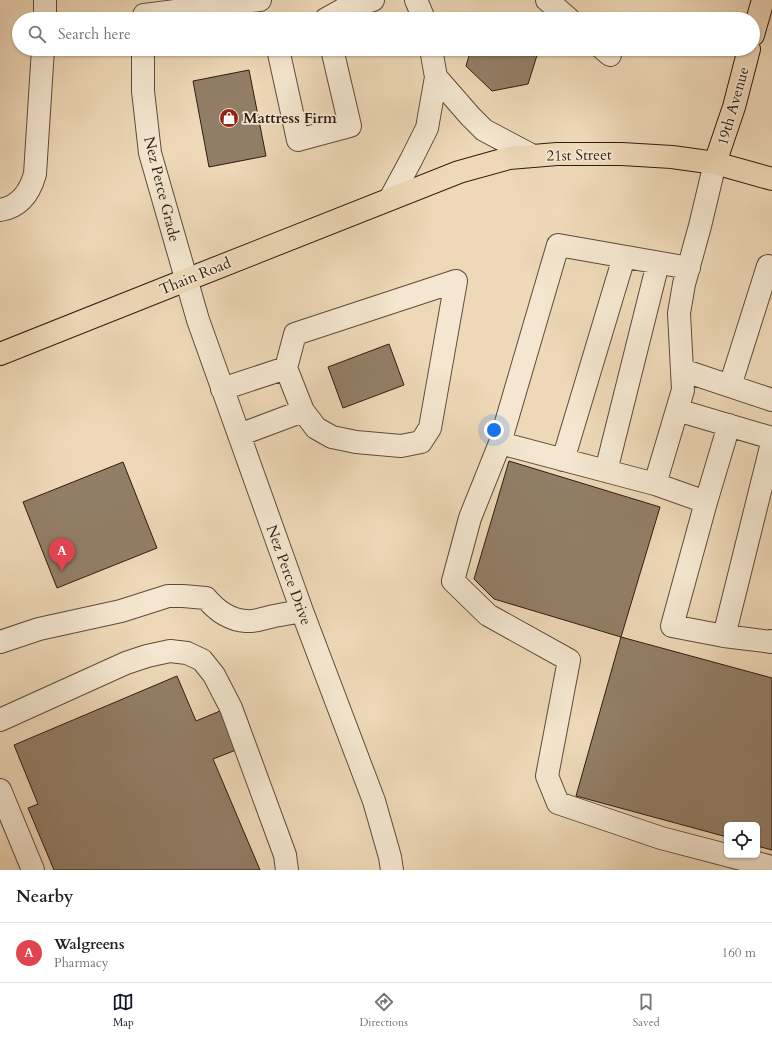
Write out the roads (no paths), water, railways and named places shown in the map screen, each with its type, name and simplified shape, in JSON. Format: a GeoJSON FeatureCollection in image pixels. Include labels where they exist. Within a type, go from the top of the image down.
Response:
{"type":"FeatureCollection","features":[{"type":"Feature","properties":{"kind":"main road"},"geometry":{"type":"LineString","coordinates":[[760,12],[763,0]]}},
{"type":"Feature","properties":{"kind":"main road","name":"19th Avenue"},"geometry":{"type":"LineString","coordinates":[[715,163],[734,107],[747,56]]}},
{"type":"Feature","properties":{"kind":"main road","name":"21st Street"},"geometry":{"type":"LineString","coordinates":[[390,200],[459,172],[509,158],[557,154],[622,154],[672,157],[715,163],[772,180]]}},
{"type":"Feature","properties":{"kind":"main road","name":"Thain Road"},"geometry":{"type":"LineString","coordinates":[[0,354],[390,200]]}},
{"type":"Feature","properties":{"kind":"street"},"geometry":{"type":"LineString","coordinates":[[45,12],[46,0]]}},
{"type":"Feature","properties":{"kind":"street"},"geometry":{"type":"LineString","coordinates":[[144,11],[260,0]]}},
{"type":"Feature","properties":{"kind":"street"},"geometry":{"type":"LineString","coordinates":[[339,12],[373,0]]}},
{"type":"Feature","properties":{"kind":"street"},"geometry":{"type":"LineString","coordinates":[[416,0],[421,12]]}},
{"type":"Feature","properties":{"kind":"street"},"geometry":{"type":"LineString","coordinates":[[547,0],[561,12]]}},
{"type":"Feature","properties":{"kind":"street"},"geometry":{"type":"LineString","coordinates":[[0,210],[8,209],[17,204],[32,186],[35,168],[43,56]]}},
{"type":"Feature","properties":{"kind":"street","name":"Nez Perce Grade"},"geometry":{"type":"LineString","coordinates":[[143,56],[143,91],[150,153],[186,280]]}},
{"type":"Feature","properties":{"kind":"street"},"geometry":{"type":"LineString","coordinates":[[280,56],[298,140],[350,126],[334,56]]}},
{"type":"Feature","properties":{"kind":"street"},"geometry":{"type":"LineString","coordinates":[[390,200],[427,128],[436,77],[432,56]]}},
{"type":"Feature","properties":{"kind":"street"},"geometry":{"type":"LineString","coordinates":[[436,77],[484,130],[533,156]]}},
{"type":"Feature","properties":{"kind":"street"},"geometry":{"type":"LineString","coordinates":[[655,484],[683,390],[679,313],[684,284],[715,163]]}},
{"type":"Feature","properties":{"kind":"street"},"geometry":{"type":"LineString","coordinates":[[689,268],[558,245],[500,443],[470,518],[453,581],[488,615],[569,660],[548,776],[558,803],[661,838],[772,867]]}},
{"type":"Feature","properties":{"kind":"street"},"geometry":{"type":"LineString","coordinates":[[563,460],[624,257]]}},
{"type":"Feature","properties":{"kind":"street"},"geometry":{"type":"LineString","coordinates":[[606,471],[658,263]]}},
{"type":"Feature","properties":{"kind":"street"},"geometry":{"type":"LineString","coordinates":[[730,386],[768,266],[772,267]]}},
{"type":"Feature","properties":{"kind":"street","name":"Nez Perce Drive"},"geometry":{"type":"LineString","coordinates":[[186,280],[222,389],[302,611],[374,801],[390,856],[392,870]]}},
{"type":"Feature","properties":{"kind":"street"},"geometry":{"type":"LineString","coordinates":[[456,281],[430,428],[421,442],[401,446],[356,442],[332,437],[316,428],[303,411],[286,368],[295,334],[456,281]]}},
{"type":"Feature","properties":{"kind":"street"},"geometry":{"type":"LineString","coordinates":[[222,389],[286,368]]}},
{"type":"Feature","properties":{"kind":"street"},"geometry":{"type":"LineString","coordinates":[[682,370],[772,400]]}},
{"type":"Feature","properties":{"kind":"street"},"geometry":{"type":"LineString","coordinates":[[677,410],[772,438]]}},
{"type":"Feature","properties":{"kind":"street"},"geometry":{"type":"LineString","coordinates":[[239,435],[303,411]]}},
{"type":"Feature","properties":{"kind":"street"},"geometry":{"type":"LineString","coordinates":[[729,425],[672,626],[724,636],[772,641]]}},
{"type":"Feature","properties":{"kind":"street"},"geometry":{"type":"LineString","coordinates":[[500,443],[655,484],[706,502]]}},
{"type":"Feature","properties":{"kind":"street"},"geometry":{"type":"LineString","coordinates":[[724,636],[772,443]]}},
{"type":"Feature","properties":{"kind":"street"},"geometry":{"type":"LineString","coordinates":[[0,642],[39,629],[121,611],[168,596],[206,598],[213,607],[221,612],[246,621],[259,620],[302,611]]}},
{"type":"Feature","properties":{"kind":"street"},"geometry":{"type":"LineString","coordinates":[[0,720],[126,663],[147,656],[170,651],[187,653],[202,660],[214,675],[231,708],[285,855],[287,870]]}},
{"type":"Feature","properties":{"kind":"street"},"geometry":{"type":"LineString","coordinates":[[0,790],[33,870]]}},
{"type":"Feature","properties":{"kind":"place","name":"Mattress Firm"},"geometry":{"type":"Point","coordinates":[229,118]}},
{"type":"Feature","properties":{"kind":"place","name":"Walgreens"},"geometry":{"type":"Point","coordinates":[62,571]}}]}
